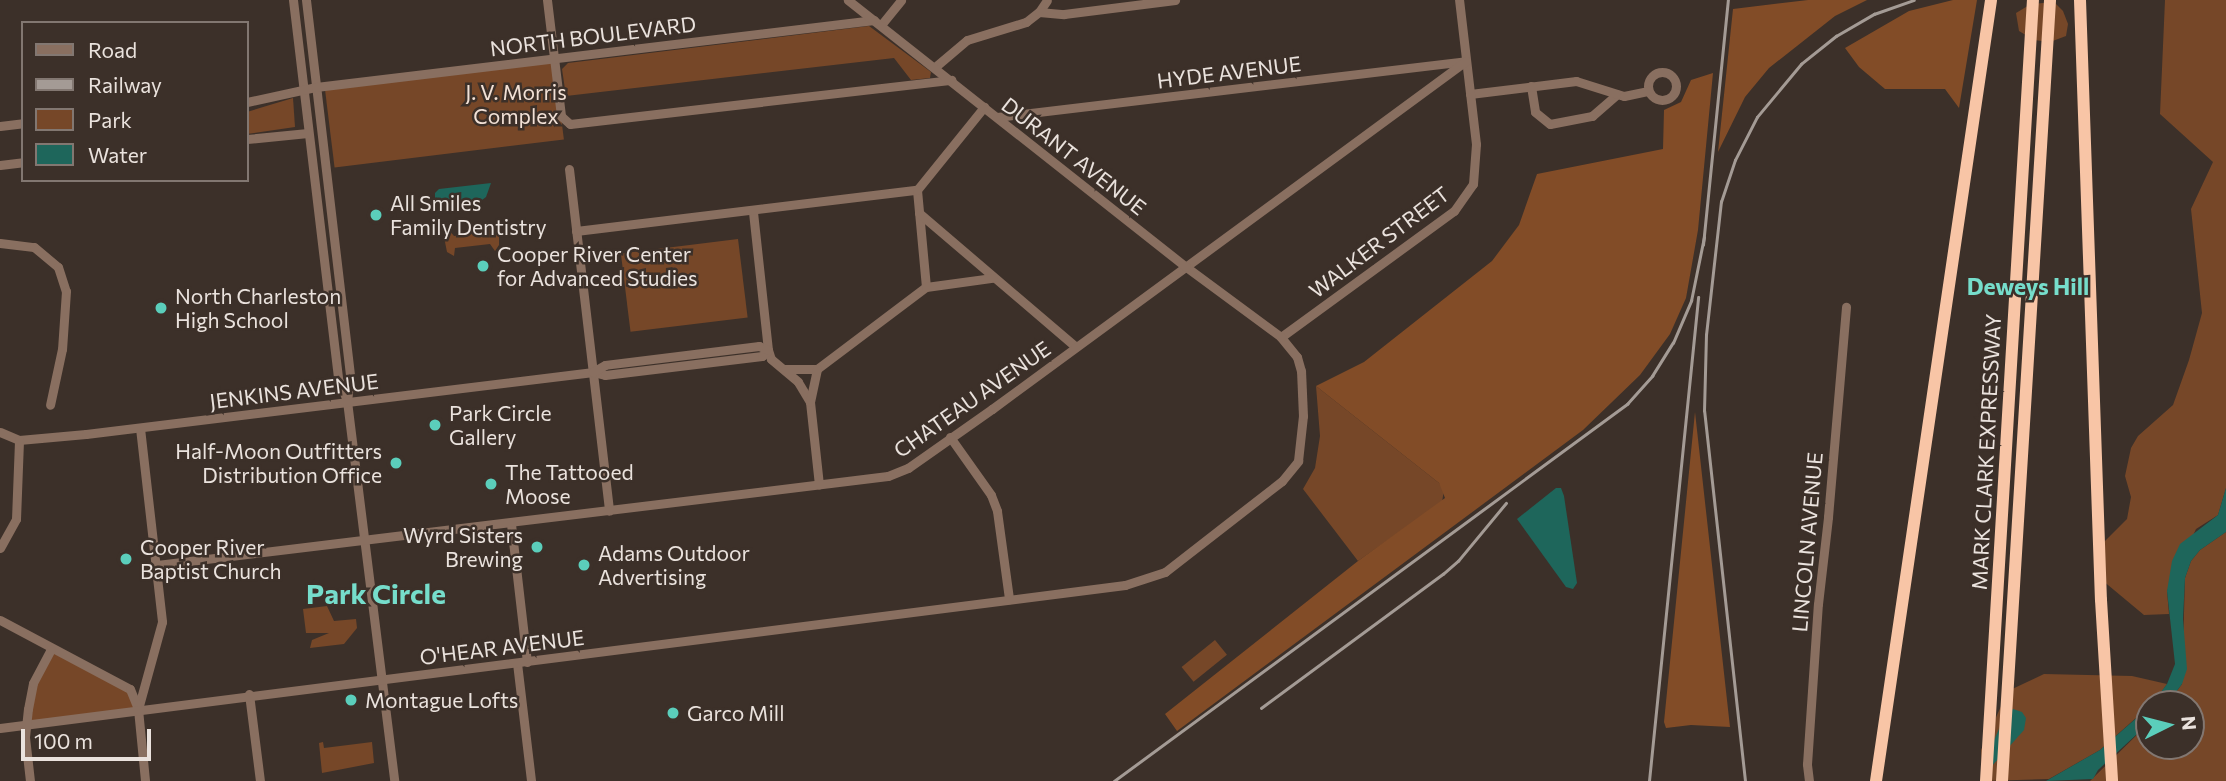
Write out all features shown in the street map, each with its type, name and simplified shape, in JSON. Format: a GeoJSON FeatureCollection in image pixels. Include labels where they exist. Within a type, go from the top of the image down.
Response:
{"type":"FeatureCollection","features":[{"type":"Feature","properties":{"kind":"highway"},"geometry":{"type":"LineString","coordinates":[[1876,781],[1991,0]]}},
{"type":"Feature","properties":{"kind":"highway","name":"MARK CLARK EXPRESSWAY"},"geometry":{"type":"LineString","coordinates":[[1986,781],[2034,0]]}},
{"type":"Feature","properties":{"kind":"highway","name":"MARK CLARK EXPRESSWAY"},"geometry":{"type":"LineString","coordinates":[[2002,781],[2050,0]]}},
{"type":"Feature","properties":{"kind":"highway"},"geometry":{"type":"LineString","coordinates":[[2080,0],[2101,600],[2112,781]]}},
{"type":"Feature","properties":{"kind":"street"},"geometry":{"type":"LineString","coordinates":[[293,0],[338,379],[347,401]]}},
{"type":"Feature","properties":{"kind":"street"},"geometry":{"type":"LineString","coordinates":[[306,0],[350,377],[347,401],[394,781]]}},
{"type":"Feature","properties":{"kind":"street"},"geometry":{"type":"LineString","coordinates":[[547,0],[561,116],[564,122],[577,125],[951,80]]}},
{"type":"Feature","properties":{"kind":"street","name":"DURANT AVENUE"},"geometry":{"type":"LineString","coordinates":[[848,0],[1186,267],[1281,337]]}},
{"type":"Feature","properties":{"kind":"street"},"geometry":{"type":"LineString","coordinates":[[877,23],[901,0]]}},
{"type":"Feature","properties":{"kind":"street"},"geometry":{"type":"LineString","coordinates":[[934,67],[955,47],[967,40],[1026,22],[1039,12],[1047,0]]}},
{"type":"Feature","properties":{"kind":"street"},"geometry":{"type":"LineString","coordinates":[[1039,12],[1064,14],[1175,0]]}},
{"type":"Feature","properties":{"kind":"street","name":"WALKER STREET"},"geometry":{"type":"LineString","coordinates":[[1281,337],[1454,211],[1466,197],[1476,169],[1459,0]]}},
{"type":"Feature","properties":{"kind":"street","name":"NORTH BOULEVARD"},"geometry":{"type":"LineString","coordinates":[[248,102],[316,87],[877,23]]}},
{"type":"Feature","properties":{"kind":"street","name":"HYDE AVENUE"},"geometry":{"type":"LineString","coordinates":[[997,117],[1466,61]]}},
{"type":"Feature","properties":{"kind":"street","name":"CHATEAU AVENUE"},"geometry":{"type":"LineString","coordinates":[[156,565],[511,524],[888,476],[908,468],[1466,61]]}},
{"type":"Feature","properties":{"kind":"street"},"geometry":{"type":"LineString","coordinates":[[1470,94],[1583,81],[1617,94],[1633,96],[1648,91]]}},
{"type":"Feature","properties":{"kind":"street"},"geometry":{"type":"LineString","coordinates":[[1531,86],[1535,112],[1550,124],[1592,116],[1617,94]]}},
{"type":"Feature","properties":{"kind":"street"},"geometry":{"type":"LineString","coordinates":[[576,231],[753,212],[917,190],[984,107]]}},
{"type":"Feature","properties":{"kind":"street"},"geometry":{"type":"LineString","coordinates":[[0,126],[21,123]]}},
{"type":"Feature","properties":{"kind":"street"},"geometry":{"type":"LineString","coordinates":[[248,139],[308,133]]}},
{"type":"Feature","properties":{"kind":"street"},"geometry":{"type":"LineString","coordinates":[[0,165],[21,162]]}},
{"type":"Feature","properties":{"kind":"street"},"geometry":{"type":"LineString","coordinates":[[569,169],[609,511]]}},
{"type":"Feature","properties":{"kind":"street"},"geometry":{"type":"LineString","coordinates":[[917,190],[926,287]]}},
{"type":"Feature","properties":{"kind":"street"},"geometry":{"type":"LineString","coordinates":[[753,212],[768,351],[771,359],[785,369],[810,402]]}},
{"type":"Feature","properties":{"kind":"street"},"geometry":{"type":"LineString","coordinates":[[919,214],[1076,347]]}},
{"type":"Feature","properties":{"kind":"street"},"geometry":{"type":"LineString","coordinates":[[0,243],[34,247],[50,257],[58,267],[66,291],[62,349],[50,405]]}},
{"type":"Feature","properties":{"kind":"street"},"geometry":{"type":"LineString","coordinates":[[785,369],[817,369],[926,287],[992,278]]}},
{"type":"Feature","properties":{"kind":"street","name":"LINCOLN AVENUE"},"geometry":{"type":"LineString","coordinates":[[1809,781],[1807,764],[1818,604],[1846,307]]}},
{"type":"Feature","properties":{"kind":"street","name":"O'HEAR AVENUE"},"geometry":{"type":"LineString","coordinates":[[0,728],[1151,579],[1165,572],[1282,481],[1298,461],[1303,411],[1301,371],[1297,357],[1281,337]]}},
{"type":"Feature","properties":{"kind":"street","name":"JENKINS AVENUE"},"geometry":{"type":"LineString","coordinates":[[0,432],[19,440],[140,428],[593,372],[605,375],[762,356],[768,351]]}},
{"type":"Feature","properties":{"kind":"street"},"geometry":{"type":"LineString","coordinates":[[817,369],[810,402],[819,485]]}},
{"type":"Feature","properties":{"kind":"street"},"geometry":{"type":"LineString","coordinates":[[138,709],[162,622],[140,428]]}},
{"type":"Feature","properties":{"kind":"street"},"geometry":{"type":"LineString","coordinates":[[950,437],[991,495],[997,511],[1009,599]]}},
{"type":"Feature","properties":{"kind":"street"},"geometry":{"type":"LineString","coordinates":[[0,548],[16,519],[19,440]]}},
{"type":"Feature","properties":{"kind":"street"},"geometry":{"type":"LineString","coordinates":[[511,524],[531,781]]}},
{"type":"Feature","properties":{"kind":"street"},"geometry":{"type":"LineString","coordinates":[[0,620],[130,689],[138,709],[145,781]]}},
{"type":"Feature","properties":{"kind":"street"},"geometry":{"type":"LineString","coordinates":[[30,781],[26,725],[33,683],[51,649]]}},
{"type":"Feature","properties":{"kind":"street"},"geometry":{"type":"LineString","coordinates":[[249,694],[260,781]]}},
{"type":"Feature","properties":{"kind":"green space"},"geometry":{"type":"Polygon","coordinates":[[[2165,0],[2226,0],[2226,488],[2218,515],[2196,529],[2167,591],[2169,614],[2144,615],[2102,580],[2102,544],[2127,519],[2131,497],[2125,476],[2131,448],[2138,436],[2173,405],[2189,360],[2202,313],[2191,209],[2213,162],[2160,114],[2165,0]]]}},
{"type":"Feature","properties":{"kind":"green space"},"geometry":{"type":"Polygon","coordinates":[[[2054,2],[2063,11],[2068,24],[2066,36],[2050,42],[2034,40],[2019,31],[2016,13],[2031,4],[2054,2]]]}},
{"type":"Feature","properties":{"kind":"green space"},"geometry":{"type":"Polygon","coordinates":[[[869,26],[931,72],[930,78],[911,80],[894,58],[566,96],[562,69],[568,63],[869,26]]]}},
{"type":"Feature","properties":{"kind":"green space","name":"J. V. Morris Complex"},"geometry":{"type":"Polygon","coordinates":[[[554,59],[564,139],[335,168],[325,87],[554,59]]]}},
{"type":"Feature","properties":{"kind":"green space"},"geometry":{"type":"Polygon","coordinates":[[[293,98],[295,127],[248,134],[248,112],[293,98]]]}},
{"type":"Feature","properties":{"kind":"green space"},"geometry":{"type":"Polygon","coordinates":[[[490,225],[499,233],[499,245],[495,251],[490,244],[455,248],[454,256],[447,252],[444,237],[449,230],[454,236],[488,232],[490,225]]]}},
{"type":"Feature","properties":{"kind":"green space"},"geometry":{"type":"Polygon","coordinates":[[[738,239],[748,317],[631,332],[621,253],[738,239]]]}},
{"type":"Feature","properties":{"kind":"green space"},"geometry":{"type":"Polygon","coordinates":[[[1316,386],[1439,483],[1444,490],[1442,502],[1358,561],[1303,489],[1315,468],[1320,436],[1316,386]]]}},
{"type":"Feature","properties":{"kind":"green space"},"geometry":{"type":"Polygon","coordinates":[[[2226,532],[2226,781],[2090,781],[2135,737],[2135,760],[2205,760],[2205,690],[2178,690],[2182,684],[2185,578],[2191,561],[2200,550],[2226,532]]]}},
{"type":"Feature","properties":{"kind":"green space"},"geometry":{"type":"Polygon","coordinates":[[[327,606],[334,621],[356,619],[357,628],[344,644],[310,648],[312,640],[329,633],[306,633],[303,609],[327,606]]]}},
{"type":"Feature","properties":{"kind":"green space"},"geometry":{"type":"Polygon","coordinates":[[[1215,640],[1227,655],[1194,682],[1182,667],[1215,640]]]}},
{"type":"Feature","properties":{"kind":"green space"},"geometry":{"type":"Polygon","coordinates":[[[51,649],[130,690],[138,708],[26,725],[31,694],[51,649]]]}},
{"type":"Feature","properties":{"kind":"green space"},"geometry":{"type":"Polygon","coordinates":[[[2044,674],[2132,676],[2167,684],[2163,690],[2135,690],[2135,719],[2100,750],[2049,779],[1983,781],[1981,750],[2008,691],[2044,674]]]}},
{"type":"Feature","properties":{"kind":"green space"},"geometry":{"type":"Polygon","coordinates":[[[323,742],[324,748],[372,742],[374,763],[322,773],[319,743],[323,742]]]}},
{"type":"Feature","properties":{"kind":"shaded area"},"geometry":{"type":"Polygon","coordinates":[[[1808,0],[1867,0],[1835,16],[1769,68],[1745,97],[1718,152],[1733,9],[1808,0]]]}},
{"type":"Feature","properties":{"kind":"shaded area"},"geometry":{"type":"Polygon","coordinates":[[[1953,0],[1977,0],[1959,108],[1945,89],[1885,89],[1859,67],[1845,48],[1909,11],[1953,0]]]}},
{"type":"Feature","properties":{"kind":"shaded area"},"geometry":{"type":"Polygon","coordinates":[[[1713,73],[1698,230],[1686,298],[1670,334],[1640,375],[1583,430],[1177,731],[1165,714],[1358,561],[1445,498],[1439,483],[1316,386],[1364,362],[1492,261],[1519,225],[1537,174],[1663,149],[1664,110],[1681,102],[1691,80],[1713,73]]]}},
{"type":"Feature","properties":{"kind":"shaded area"},"geometry":{"type":"Polygon","coordinates":[[[1695,412],[1730,727],[1691,725],[1666,728],[1664,722],[1695,412]]]}},
{"type":"Feature","properties":{"kind":"water"},"geometry":{"type":"Polygon","coordinates":[[[491,183],[486,197],[474,206],[438,210],[435,207],[435,193],[439,189],[491,183]]]}},
{"type":"Feature","properties":{"kind":"water"},"geometry":{"type":"Polygon","coordinates":[[[1556,488],[1561,488],[1564,496],[1577,583],[1573,589],[1566,587],[1517,519],[1556,488]]]}},
{"type":"Feature","properties":{"kind":"water"},"geometry":{"type":"Polygon","coordinates":[[[2226,488],[2226,532],[2200,550],[2191,561],[2185,578],[2183,619],[2187,669],[2178,690],[2162,690],[2175,664],[2167,591],[2172,561],[2180,544],[2218,515],[2226,488]]]}},
{"type":"Feature","properties":{"kind":"water"},"geometry":{"type":"Polygon","coordinates":[[[2013,709],[2022,712],[2026,718],[2024,730],[1991,767],[1992,745],[2005,715],[2013,709]]]}},
{"type":"Feature","properties":{"kind":"water"},"geometry":{"type":"Polygon","coordinates":[[[2135,719],[2135,736],[2098,770],[2093,779],[2046,781],[2100,750],[2135,719]]]}},
{"type":"Feature","properties":{"kind":"railway"},"geometry":{"type":"LineString","coordinates":[[1703,245],[1728,0]]}},
{"type":"Feature","properties":{"kind":"railway"},"geometry":{"type":"LineString","coordinates":[[1745,781],[1704,411],[1706,335],[1721,202],[1735,160],[1757,117],[1801,64],[1836,36],[1874,14],[1914,0]]}},
{"type":"Feature","properties":{"kind":"railway"},"geometry":{"type":"LineString","coordinates":[[1114,781],[1627,404],[1652,376],[1673,343],[1691,301],[1704,237]]}},
{"type":"Feature","properties":{"kind":"railway"},"geometry":{"type":"LineString","coordinates":[[1649,781],[1698,297]]}},
{"type":"Feature","properties":{"kind":"railway"},"geometry":{"type":"LineString","coordinates":[[1261,708],[1443,574],[1458,561],[1506,503]]}},
{"type":"Feature","properties":{"kind":"place","name":"All Smiles Family Dentistry"},"geometry":{"type":"Point","coordinates":[376,215]}},
{"type":"Feature","properties":{"kind":"place","name":"Cooper River Center for Advanced Studies"},"geometry":{"type":"Point","coordinates":[483,266]}},
{"type":"Feature","properties":{"kind":"place","name":"North Charleston High School"},"geometry":{"type":"Point","coordinates":[161,308]}},
{"type":"Feature","properties":{"kind":"place","name":"Park Circle Gallery"},"geometry":{"type":"Point","coordinates":[435,425]}},
{"type":"Feature","properties":{"kind":"place","name":"Half-Moon Outfitters Distribution Office"},"geometry":{"type":"Point","coordinates":[396,463]}},
{"type":"Feature","properties":{"kind":"place","name":"The Tattooed Moose"},"geometry":{"type":"Point","coordinates":[491,484]}},
{"type":"Feature","properties":{"kind":"place","name":"Wyrd Sisters Brewing"},"geometry":{"type":"Point","coordinates":[537,547]}},
{"type":"Feature","properties":{"kind":"place","name":"Cooper River Baptist Church"},"geometry":{"type":"Point","coordinates":[126,559]}},
{"type":"Feature","properties":{"kind":"place","name":"Adams Outdoor Advertising"},"geometry":{"type":"Point","coordinates":[584,565]}},
{"type":"Feature","properties":{"kind":"place","name":"Montague Lofts"},"geometry":{"type":"Point","coordinates":[351,700]}},
{"type":"Feature","properties":{"kind":"place","name":"Garco Mill"},"geometry":{"type":"Point","coordinates":[673,713]}},
{"type":"Feature","properties":{"kind":"district","name":"Deweys Hill"},"geometry":{"type":"Point","coordinates":[2028,286]}},
{"type":"Feature","properties":{"kind":"district","name":"Park Circle"},"geometry":{"type":"Point","coordinates":[376,593]}}]}
